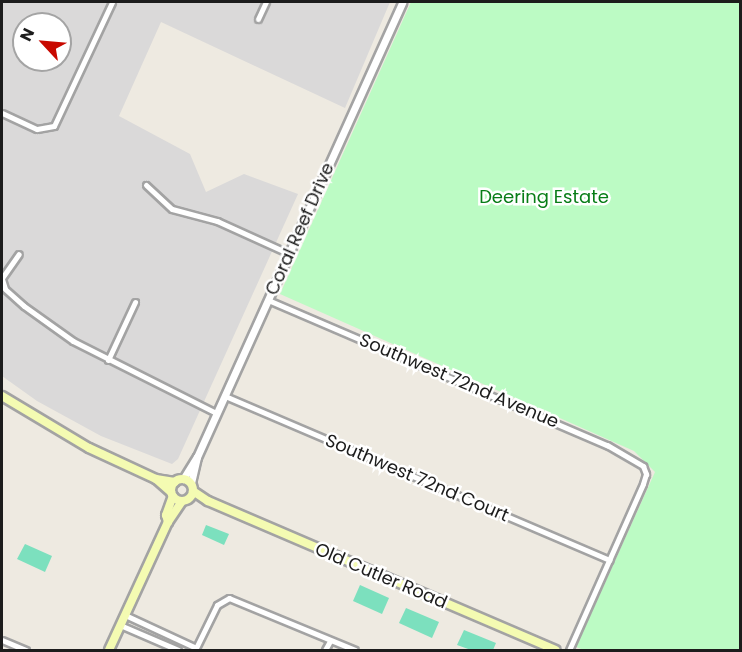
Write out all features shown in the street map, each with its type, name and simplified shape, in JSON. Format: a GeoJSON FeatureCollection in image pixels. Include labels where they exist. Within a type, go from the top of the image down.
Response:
{"type":"FeatureCollection","features":[{"type":"Feature","properties":{"kind":"main road","name":"Old Cutler Road"},"geometry":{"type":"LineString","coordinates":[[2,396],[67,437],[156,478],[179,480],[192,487],[208,501],[555,651]]}},
{"type":"Feature","properties":{"kind":"main road","name":"Old Cutler Road"},"geometry":{"type":"LineString","coordinates":[[156,478],[172,494],[185,500],[208,501]]}},
{"type":"Feature","properties":{"kind":"main road"},"geometry":{"type":"LineString","coordinates":[[168,522],[166,515],[179,480]]}},
{"type":"Feature","properties":{"kind":"main road"},"geometry":{"type":"LineString","coordinates":[[109,651],[168,522],[192,487]]}},
{"type":"Feature","properties":{"kind":"street"},"geometry":{"type":"LineString","coordinates":[[2,113],[47,130],[56,123],[112,2]]}},
{"type":"Feature","properties":{"kind":"street"},"geometry":{"type":"LineString","coordinates":[[258,18],[266,2]]}},
{"type":"Feature","properties":{"kind":"street","name":"Coral Reef Drive"},"geometry":{"type":"LineString","coordinates":[[192,487],[197,457],[216,413],[290,254],[402,2]]}},
{"type":"Feature","properties":{"kind":"street"},"geometry":{"type":"LineString","coordinates":[[146,186],[172,210],[215,220],[290,254]]}},
{"type":"Feature","properties":{"kind":"street"},"geometry":{"type":"LineString","coordinates":[[19,254],[2,279],[5,289],[33,313],[108,360],[216,413]]}},
{"type":"Feature","properties":{"kind":"street","name":"Southwest 72nd Avenue"},"geometry":{"type":"LineString","coordinates":[[268,300],[614,448],[646,470],[609,560]]}},
{"type":"Feature","properties":{"kind":"street"},"geometry":{"type":"LineString","coordinates":[[108,360],[135,302]]}},
{"type":"Feature","properties":{"kind":"street","name":"Southwest 72nd Court"},"geometry":{"type":"LineString","coordinates":[[225,396],[609,560]]}},
{"type":"Feature","properties":{"kind":"street","name":"Coral Reef Drive"},"geometry":{"type":"LineString","coordinates":[[179,480],[197,457]]}},
{"type":"Feature","properties":{"kind":"street"},"geometry":{"type":"LineString","coordinates":[[570,651],[609,560]]}},
{"type":"Feature","properties":{"kind":"street"},"geometry":{"type":"LineString","coordinates":[[125,615],[196,649],[222,601],[237,600],[355,651]]}},
{"type":"Feature","properties":{"kind":"street"},"geometry":{"type":"LineString","coordinates":[[120,626],[178,651]]}},
{"type":"Feature","properties":{"kind":"street"},"geometry":{"type":"LineString","coordinates":[[2,639],[26,651]]}},
{"type":"Feature","properties":{"kind":"street"},"geometry":{"type":"LineString","coordinates":[[325,651],[330,641]]}},
{"type":"Feature","properties":{"kind":"shaded area"},"geometry":{"type":"Polygon","coordinates":[[[2,2],[390,2],[345,108],[161,22],[119,116],[190,154],[206,192],[244,174],[298,194],[178,459],[172,464],[101,436],[37,401],[2,376],[2,2]]]}},
{"type":"Feature","properties":{"kind":"green space","name":"Deering Estate"},"geometry":{"type":"Polygon","coordinates":[[[411,2],[740,2],[740,650],[584,650],[576,647],[655,472],[634,451],[280,294],[411,2]]]}},
{"type":"Feature","properties":{"kind":"green space"},"geometry":{"type":"Polygon","coordinates":[[[206,525],[229,534],[224,545],[202,535],[206,525]]]}},
{"type":"Feature","properties":{"kind":"green space"},"geometry":{"type":"Polygon","coordinates":[[[25,544],[52,556],[45,572],[17,559],[25,544]]]}},
{"type":"Feature","properties":{"kind":"green space"},"geometry":{"type":"Polygon","coordinates":[[[360,585],[389,598],[382,614],[353,601],[360,585]]]}},
{"type":"Feature","properties":{"kind":"green space"},"geometry":{"type":"Polygon","coordinates":[[[406,608],[439,622],[432,638],[399,623],[406,608]]]}},
{"type":"Feature","properties":{"kind":"green space"},"geometry":{"type":"Polygon","coordinates":[[[464,630],[496,643],[493,650],[471,650],[457,645],[464,630]]]}}]}
